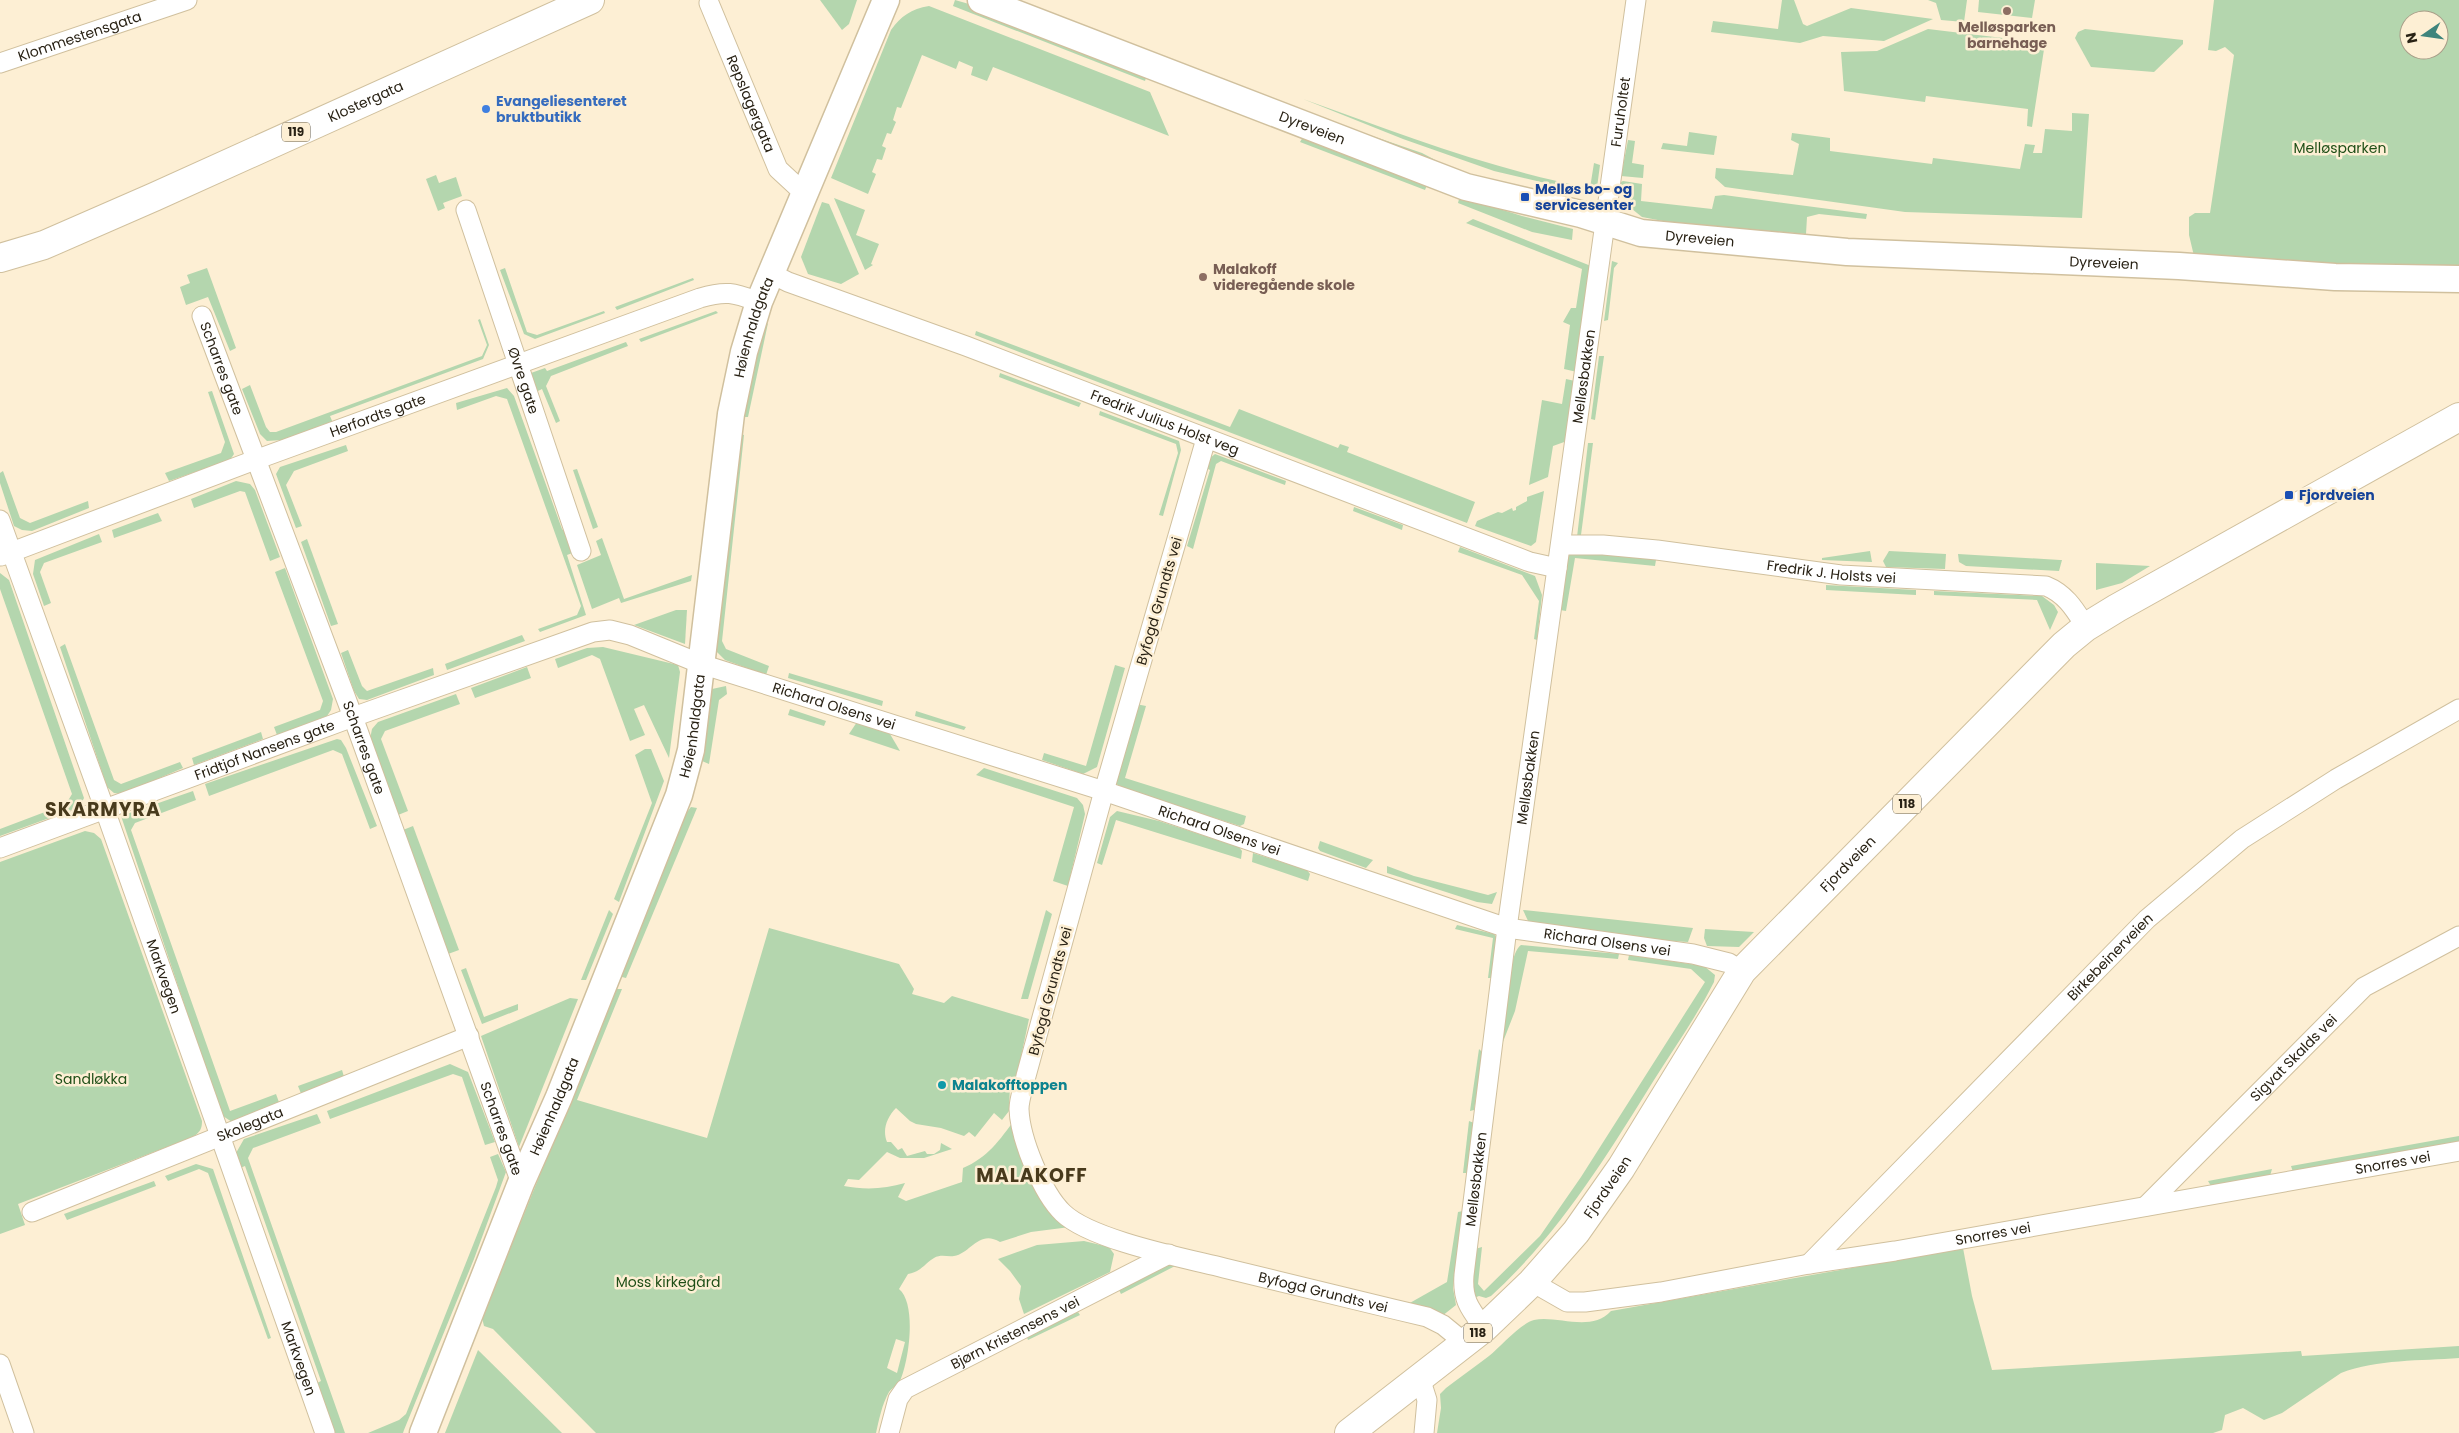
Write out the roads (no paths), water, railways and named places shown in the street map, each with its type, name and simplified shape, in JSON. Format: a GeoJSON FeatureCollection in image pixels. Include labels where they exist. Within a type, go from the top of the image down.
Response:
{"type":"FeatureCollection","features":[{"type":"Feature","properties":{"kind":"main road","name":"Klostergata"},"geometry":{"type":"LineString","coordinates":[[0,258],[44,245],[120,212],[590,0]]}},
{"type":"Feature","properties":{"kind":"main road","name":"Fjordveien"},"geometry":{"type":"LineString","coordinates":[[1348,1433],[1474,1336],[1532,1282],[1576,1232],[1621,1168],[1742,971],[2044,663],[2086,627],[2459,417]]}},
{"type":"Feature","properties":{"kind":"street","name":"Klommestensgata"},"geometry":{"type":"LineString","coordinates":[[0,63],[187,0]]}},
{"type":"Feature","properties":{"kind":"street","name":"Høienhaldgata"},"geometry":{"type":"LineString","coordinates":[[423,1433],[521,1183],[559,1097],[679,795],[692,750],[731,414],[744,352],[759,302],[886,0]]}},
{"type":"Feature","properties":{"kind":"street","name":"Dyreveien"},"geometry":{"type":"LineString","coordinates":[[981,0],[1466,187],[1581,214],[1641,233],[1847,252],[2179,266],[2335,277],[2459,279]]}},
{"type":"Feature","properties":{"kind":"street","name":"Furuholtet"},"geometry":{"type":"LineString","coordinates":[[1605,223],[1636,0]]}},
{"type":"Feature","properties":{"kind":"street","name":"Repslagergata"},"geometry":{"type":"LineString","coordinates":[[709,3],[778,169],[805,194]]}},
{"type":"Feature","properties":{"kind":"street","name":"Øvre gate"},"geometry":{"type":"LineString","coordinates":[[466,210],[581,551]]}},
{"type":"Feature","properties":{"kind":"street","name":"Melløsbakken"},"geometry":{"type":"LineString","coordinates":[[1474,1336],[1463,1291],[1508,928],[1605,223]]}},
{"type":"Feature","properties":{"kind":"street","name":"Fredrik Julius Holst veg"},"geometry":{"type":"LineString","coordinates":[[772,274],[788,282],[966,346],[1530,562],[1557,568]]}},
{"type":"Feature","properties":{"kind":"street","name":"Herfordts gate"},"geometry":{"type":"LineString","coordinates":[[6,554],[255,460],[721,292],[736,293],[759,302]]}},
{"type":"Feature","properties":{"kind":"street","name":"Scharres gate"},"geometry":{"type":"LineString","coordinates":[[202,316],[353,718],[521,1183]]}},
{"type":"Feature","properties":{"kind":"street","name":"Byfogd Grundts vei"},"geometry":{"type":"LineString","coordinates":[[1206,439],[1104,791],[1026,1076],[1019,1110],[1026,1142],[1042,1184],[1063,1214],[1091,1231],[1169,1254],[1427,1317],[1474,1336]]}},
{"type":"Feature","properties":{"kind":"street","name":"Markvegen"},"geometry":{"type":"LineString","coordinates":[[0,520],[6,554],[105,810],[325,1433]]}},
{"type":"Feature","properties":{"kind":"street","name":"Fredrik J. Holsts vei"},"geometry":{"type":"LineString","coordinates":[[1560,545],[1603,545],[1657,550],[1841,575],[2046,586],[2063,596],[2073,606],[2086,627]]}},
{"type":"Feature","properties":{"kind":"street","name":"Fridtjof Nansens gate"},"geometry":{"type":"LineString","coordinates":[[0,848],[593,632],[610,630],[630,635],[701,664]]}},
{"type":"Feature","properties":{"kind":"street","name":"Richard Olsens vei"},"geometry":{"type":"LineString","coordinates":[[701,664],[1104,791],[1508,928],[1693,954],[1729,963],[1742,971]]}},
{"type":"Feature","properties":{"kind":"street","name":"Birkebeinerveien"},"geometry":{"type":"LineString","coordinates":[[1809,1264],[2041,1025],[2154,913],[2242,839],[2336,779],[2459,709]]}},
{"type":"Feature","properties":{"kind":"street","name":"Sigvat Skalds vei"},"geometry":{"type":"LineString","coordinates":[[2146,1206],[2364,987],[2459,936]]}},
{"type":"Feature","properties":{"kind":"street","name":"Skolegata"},"geometry":{"type":"LineString","coordinates":[[32,1212],[220,1138],[469,1036]]}},
{"type":"Feature","properties":{"kind":"street","name":"Snorres vei"},"geometry":{"type":"LineString","coordinates":[[1532,1282],[1567,1302],[1585,1302],[1661,1292],[1809,1264],[1895,1251],[2459,1152]]}},
{"type":"Feature","properties":{"kind":"street","name":"Bjørn Kristensens vei"},"geometry":{"type":"LineString","coordinates":[[888,1433],[898,1399],[904,1388],[1169,1254]]}},
{"type":"Feature","properties":{"kind":"street"},"geometry":{"type":"LineString","coordinates":[[0,1364],[24,1433]]}},
{"type":"Feature","properties":{"kind":"street"},"geometry":{"type":"LineString","coordinates":[[1420,1378],[1428,1400],[1424,1433]]}},
{"type":"Feature","properties":{"kind":"place","name":"Melløsparken barnehage"},"geometry":{"type":"Point","coordinates":[2007,11]}},
{"type":"Feature","properties":{"kind":"place","name":"Evangeliesenteret bruktbutikk"},"geometry":{"type":"Point","coordinates":[486,109]}},
{"type":"Feature","properties":{"kind":"place","name":"Melløs bo- og servicesenter"},"geometry":{"type":"Point","coordinates":[1525,197]}},
{"type":"Feature","properties":{"kind":"place","name":"Malakoff videregående skole"},"geometry":{"type":"Point","coordinates":[1203,277]}},
{"type":"Feature","properties":{"kind":"place","name":"Fjordveien"},"geometry":{"type":"Point","coordinates":[2289,495]}},
{"type":"Feature","properties":{"kind":"place","name":"Malakofftoppen"},"geometry":{"type":"Point","coordinates":[942,1085]}},
{"type":"Feature","properties":{"kind":"district","name":"SKARMYRA"},"geometry":{"type":"Point","coordinates":[103,809]}},
{"type":"Feature","properties":{"kind":"district","name":"MALAKOFF"},"geometry":{"type":"Point","coordinates":[1032,1175]}},
{"type":"Feature","properties":{"kind":"park label","name":"Melløsparken"},"geometry":{"type":"Point","coordinates":[2340,148]}},
{"type":"Feature","properties":{"kind":"park label","name":"Sandløkka"},"geometry":{"type":"Point","coordinates":[91,1079]}},
{"type":"Feature","properties":{"kind":"park label","name":"Moss kirkegård"},"geometry":{"type":"Point","coordinates":[668,1282]}}]}
